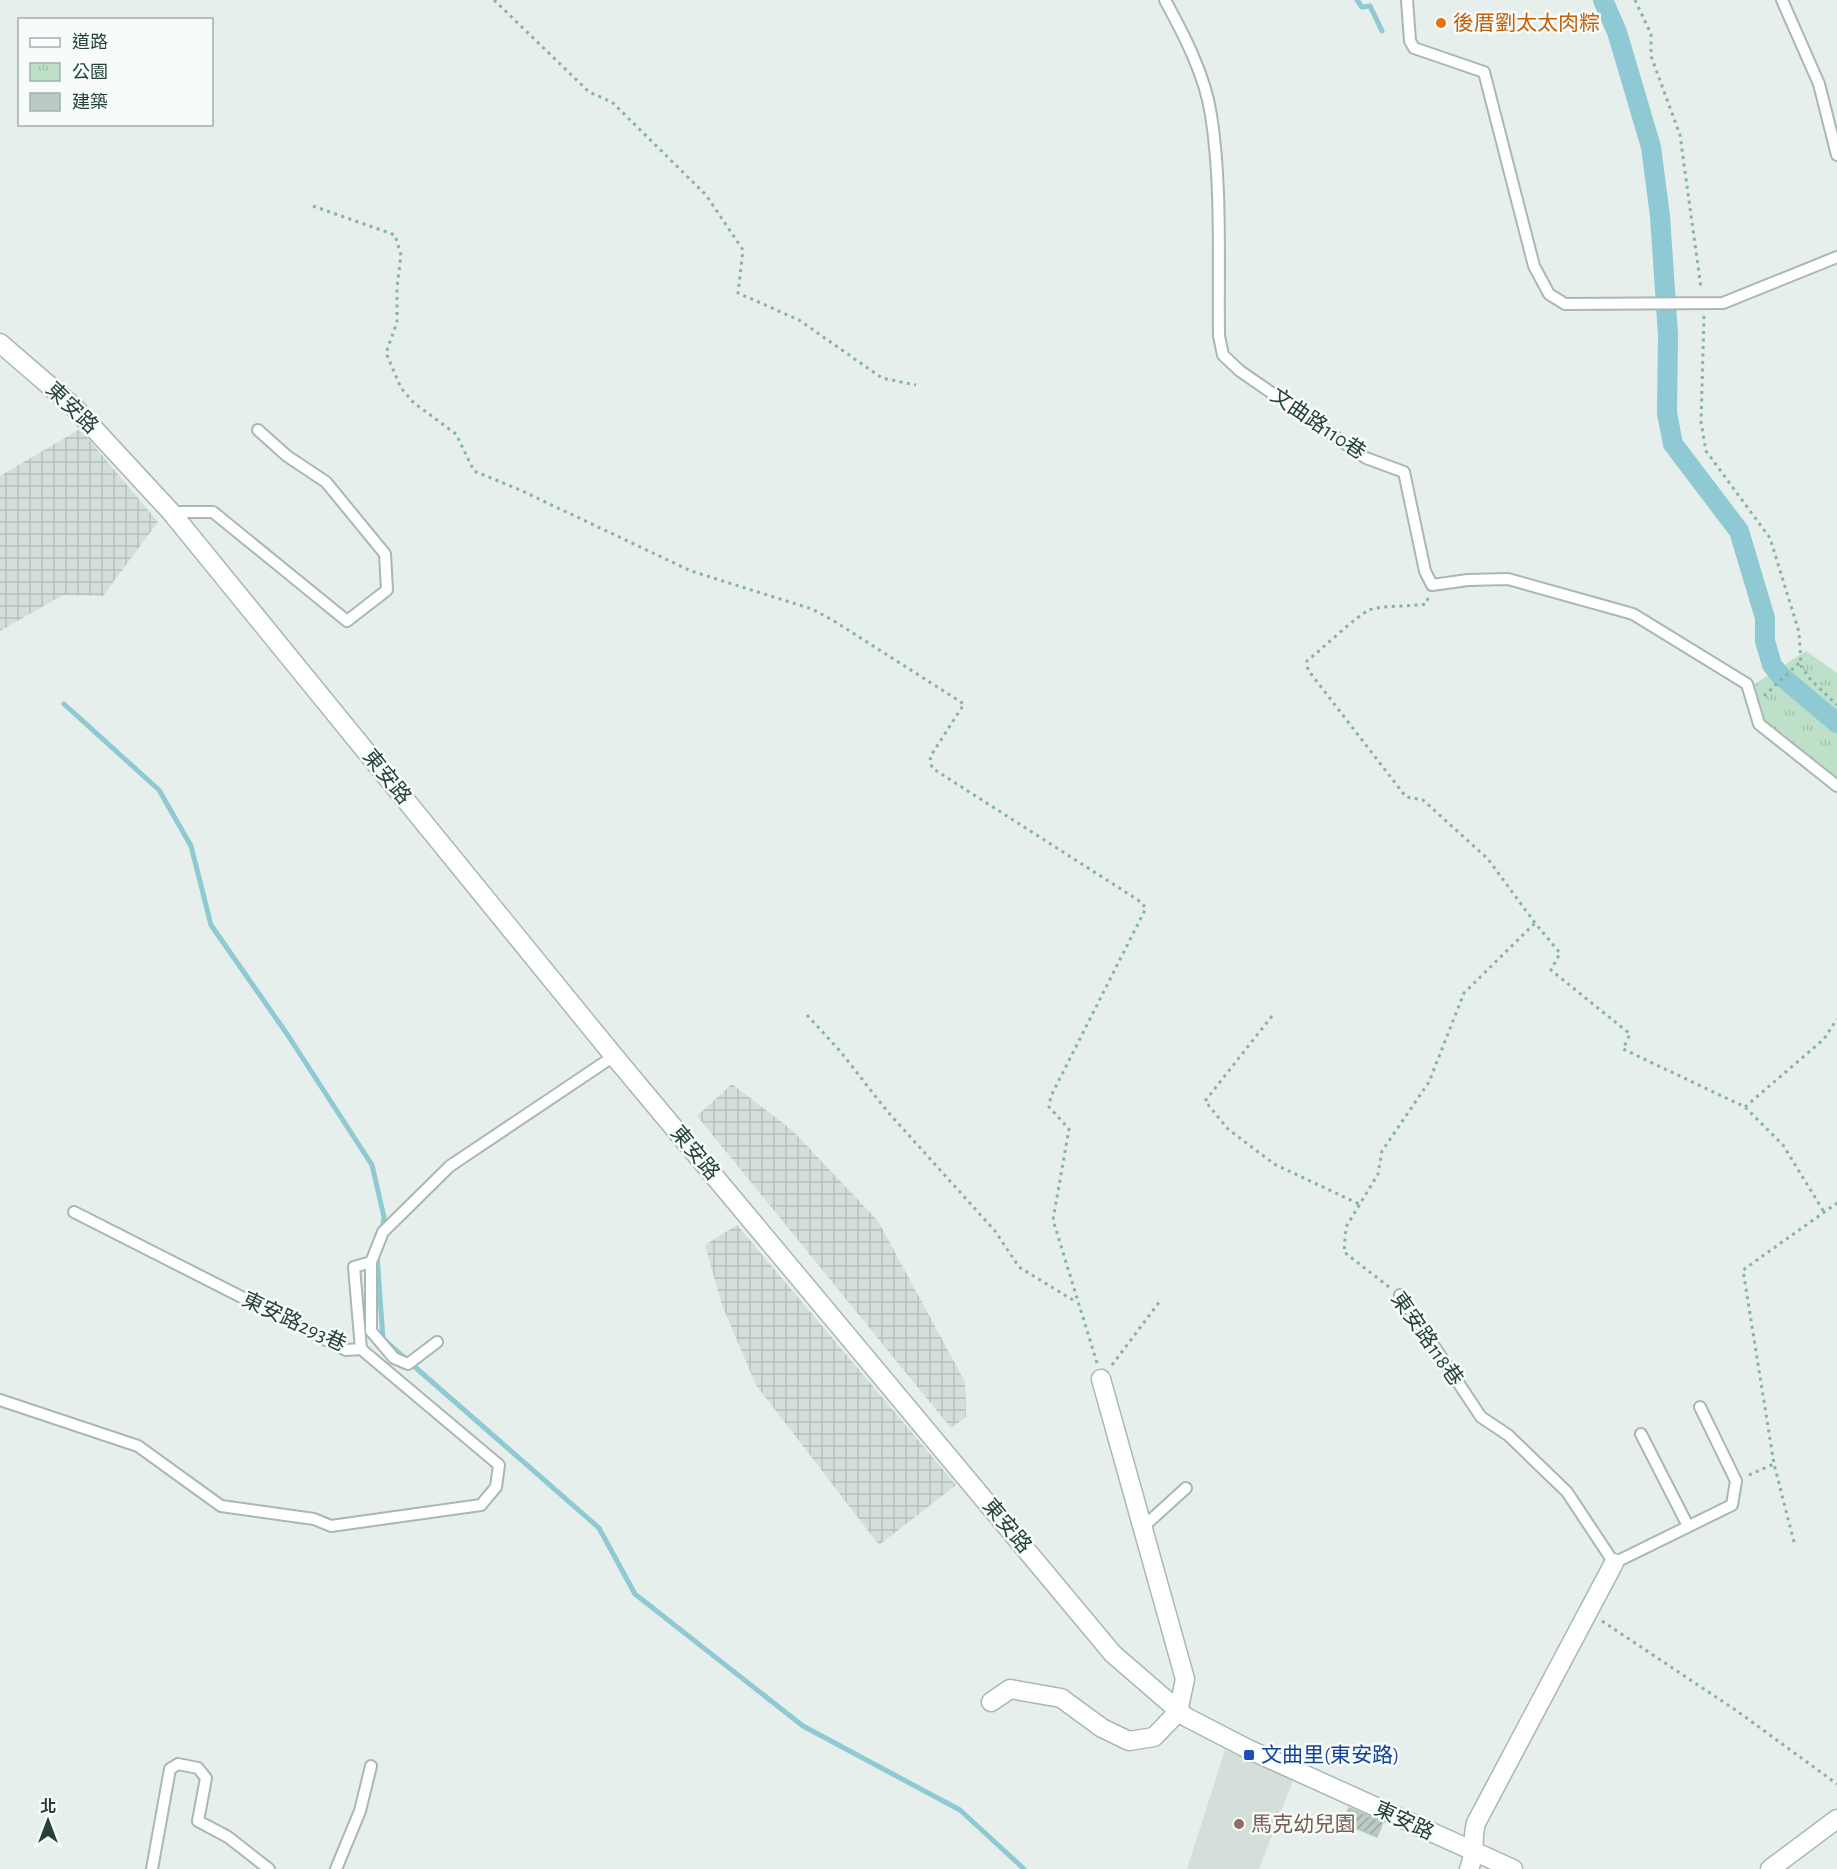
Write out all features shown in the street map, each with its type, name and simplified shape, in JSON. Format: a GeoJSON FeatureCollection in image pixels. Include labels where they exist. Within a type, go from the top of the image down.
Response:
{"type":"FeatureCollection","features":[{"type":"Feature","properties":{"kind":"street","name":"東安路"},"geometry":{"type":"LineString","coordinates":[[0,343],[73,406],[171,512],[614,1056],[1113,1654],[1178,1712],[1472,1862],[1513,1869]]}},
{"type":"Feature","properties":{"kind":"street"},"geometry":{"type":"LineString","coordinates":[[991,1702],[1010,1689],[1061,1698],[1102,1728],[1128,1741],[1154,1737],[1178,1712],[1185,1679],[1101,1379]]}},
{"type":"Feature","properties":{"kind":"street"},"geometry":{"type":"LineString","coordinates":[[1472,1862],[1472,1840],[1476,1823],[1614,1563]]}},
{"type":"Feature","properties":{"kind":"street"},"geometry":{"type":"LineString","coordinates":[[1770,1869],[1837,1819]]}},
{"type":"Feature","properties":{"kind":"lane","name":"文曲路110巷"},"geometry":{"type":"LineString","coordinates":[[1165,0],[1188,44],[1211,113],[1215,171],[1219,336],[1223,355],[1240,371],[1366,458],[1404,472],[1425,571],[1432,585]]}},
{"type":"Feature","properties":{"kind":"lane"},"geometry":{"type":"LineString","coordinates":[[1407,0],[1410,41],[1414,48],[1484,72],[1534,266],[1548,294],[1565,304],[1704,305],[1723,303],[1837,257]]}},
{"type":"Feature","properties":{"kind":"lane"},"geometry":{"type":"LineString","coordinates":[[1782,0],[1820,84],[1837,154]]}},
{"type":"Feature","properties":{"kind":"lane"},"geometry":{"type":"LineString","coordinates":[[171,512],[213,512],[348,621],[387,590],[385,554],[326,482],[287,456],[258,430]]}},
{"type":"Feature","properties":{"kind":"lane"},"geometry":{"type":"LineString","coordinates":[[1432,585],[1468,580],[1508,579],[1633,614],[1747,684],[1758,724],[1837,786]]}},
{"type":"Feature","properties":{"kind":"lane","name":"東安路293巷"},"geometry":{"type":"LineString","coordinates":[[74,1212],[346,1350],[362,1349],[354,1266],[371,1262],[382,1232],[450,1166],[614,1056]]}},
{"type":"Feature","properties":{"kind":"lane"},"geometry":{"type":"LineString","coordinates":[[371,1262],[371,1330],[394,1358],[408,1364],[437,1342]]}},
{"type":"Feature","properties":{"kind":"lane","name":"東安路118巷"},"geometry":{"type":"LineString","coordinates":[[1400,1295],[1481,1417],[1508,1435],[1567,1492],[1614,1563]]}},
{"type":"Feature","properties":{"kind":"lane"},"geometry":{"type":"LineString","coordinates":[[0,1400],[138,1446],[221,1506],[314,1519],[331,1526],[481,1505],[496,1487],[499,1465],[362,1349]]}},
{"type":"Feature","properties":{"kind":"lane"},"geometry":{"type":"LineString","coordinates":[[1614,1563],[1732,1505],[1736,1481],[1700,1407]]}},
{"type":"Feature","properties":{"kind":"lane"},"geometry":{"type":"LineString","coordinates":[[1641,1434],[1688,1526]]}},
{"type":"Feature","properties":{"kind":"lane"},"geometry":{"type":"LineString","coordinates":[[1142,1528],[1186,1488]]}},
{"type":"Feature","properties":{"kind":"lane"},"geometry":{"type":"LineString","coordinates":[[152,1869],[170,1769],[178,1764],[198,1768],[206,1778],[198,1821],[228,1838],[269,1869]]}},
{"type":"Feature","properties":{"kind":"lane"},"geometry":{"type":"LineString","coordinates":[[336,1869],[360,1811],[370,1766]]}},
{"type":"Feature","properties":{"kind":"path"},"geometry":{"type":"LineString","coordinates":[[494,0],[589,92],[612,102],[706,195],[743,250],[738,293],[799,320],[882,378],[916,385]]}},
{"type":"Feature","properties":{"kind":"path"},"geometry":{"type":"LineString","coordinates":[[1635,0],[1650,34],[1651,56],[1680,135],[1704,305],[1701,422],[1706,450],[1770,538],[1799,632],[1800,662],[1810,679],[1837,705]]}},
{"type":"Feature","properties":{"kind":"path"},"geometry":{"type":"LineString","coordinates":[[313,206],[395,235],[401,255],[396,287],[397,322],[386,353],[401,388],[414,403],[456,434],[474,471],[520,490],[691,571],[812,609],[964,704],[930,757],[932,768],[1138,900],[1146,908],[1051,1096],[1049,1107],[1069,1129],[1053,1220],[1101,1379]]}},
{"type":"Feature","properties":{"kind":"path"},"geometry":{"type":"LineString","coordinates":[[1432,585],[1426,603],[1369,610],[1307,661],[1308,670],[1406,797],[1423,800],[1488,858],[1535,924],[1560,953],[1551,970],[1630,1034],[1623,1049],[1745,1107],[1783,1145],[1824,1212]]}},
{"type":"Feature","properties":{"kind":"path"},"geometry":{"type":"LineString","coordinates":[[1753,706],[1800,662]]}},
{"type":"Feature","properties":{"kind":"path","name":"東安路118巷"},"geometry":{"type":"LineString","coordinates":[[1400,1295],[1344,1252],[1346,1227],[1378,1174],[1382,1151],[1429,1082],[1464,993],[1535,924]]}},
{"type":"Feature","properties":{"kind":"path"},"geometry":{"type":"LineString","coordinates":[[807,1015],[840,1051],[887,1111],[995,1231],[1018,1267],[1078,1303]]}},
{"type":"Feature","properties":{"kind":"path"},"geometry":{"type":"LineString","coordinates":[[1272,1016],[1205,1101],[1228,1129],[1274,1164],[1359,1204]]}},
{"type":"Feature","properties":{"kind":"path"},"geometry":{"type":"LineString","coordinates":[[1745,1107],[1824,1040],[1837,1019]]}},
{"type":"Feature","properties":{"kind":"path"},"geometry":{"type":"LineString","coordinates":[[1794,1542],[1774,1464],[1743,1270],[1837,1203]]}},
{"type":"Feature","properties":{"kind":"path"},"geometry":{"type":"LineString","coordinates":[[1101,1379],[1160,1301]]}},
{"type":"Feature","properties":{"kind":"path"},"geometry":{"type":"LineString","coordinates":[[1736,1481],[1774,1464]]}},
{"type":"Feature","properties":{"kind":"path"},"geometry":{"type":"LineString","coordinates":[[1589,1611],[1633,1644],[1737,1711],[1837,1784]]}},
{"type":"Feature","properties":{"kind":"shaded area"},"geometry":{"type":"Polygon","coordinates":[[[80,429],[158,522],[103,596],[63,595],[0,631],[0,476],[80,429]]]}},
{"type":"Feature","properties":{"kind":"shaded area"},"geometry":{"type":"Polygon","coordinates":[[[732,1084],[793,1131],[878,1221],[965,1382],[966,1417],[951,1428],[697,1116],[732,1084]]]}},
{"type":"Feature","properties":{"kind":"shaded area"},"geometry":{"type":"Polygon","coordinates":[[[737,1225],[956,1485],[879,1545],[756,1385],[722,1305],[705,1245],[737,1225]]]}},
{"type":"Feature","properties":{"kind":"shaded area","name":"馬克幼兒園"},"geometry":{"type":"Polygon","coordinates":[[[1225,1750],[1294,1778],[1259,1869],[1187,1869],[1225,1750]]]}},
{"type":"Feature","properties":{"kind":"green space"},"geometry":{"type":"Polygon","coordinates":[[[1806,651],[1837,673],[1837,780],[1758,715],[1752,686],[1806,651]]]}},
{"type":"Feature","properties":{"kind":"building"},"geometry":{"type":"Polygon","coordinates":[[[1349,1808],[1383,1822],[1377,1837],[1343,1823],[1349,1808]]]}},
{"type":"Feature","properties":{"kind":"waterway"},"geometry":{"type":"LineString","coordinates":[[1357,0],[1362,7],[1370,6],[1382,31]]}},
{"type":"Feature","properties":{"kind":"waterway"},"geometry":{"type":"LineString","coordinates":[[1603,0],[1617,32],[1651,147],[1660,216],[1668,335],[1667,413],[1673,444],[1739,531],[1765,618],[1765,641],[1772,665],[1781,676],[1837,723]]}},
{"type":"Feature","properties":{"kind":"waterway"},"geometry":{"type":"LineString","coordinates":[[64,704],[159,790],[191,846],[211,925],[287,1034],[372,1165],[384,1217],[382,1231]]}},
{"type":"Feature","properties":{"kind":"waterway"},"geometry":{"type":"LineString","coordinates":[[377,1255],[383,1339],[599,1528],[635,1594],[803,1726],[960,1810],[1024,1869]]}},
{"type":"Feature","properties":{"kind":"place","name":"後厝劉太太肉粽"},"geometry":{"type":"Point","coordinates":[1441,23]}},
{"type":"Feature","properties":{"kind":"place","name":"文曲里(東安路)"},"geometry":{"type":"Point","coordinates":[1249,1755]}},
{"type":"Feature","properties":{"kind":"place","name":"馬克幼兒園"},"geometry":{"type":"Point","coordinates":[1239,1824]}}]}
